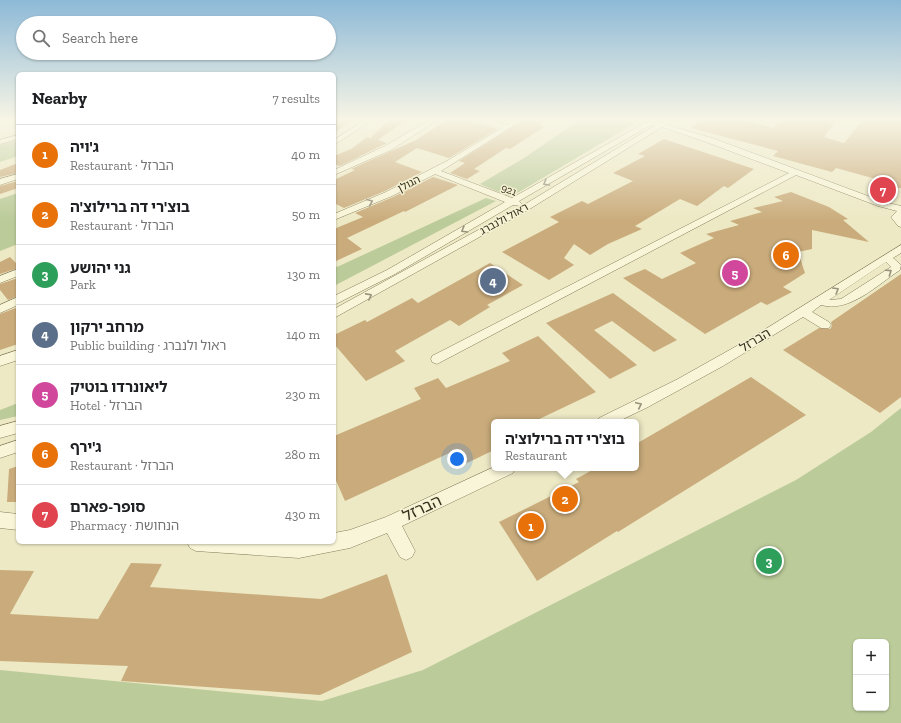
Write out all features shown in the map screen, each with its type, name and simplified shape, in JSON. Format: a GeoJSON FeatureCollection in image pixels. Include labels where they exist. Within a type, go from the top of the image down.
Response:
{"type":"FeatureCollection","features":[{"type":"Feature","properties":{"kind":"street"},"geometry":{"type":"LineString","coordinates":[[336,172],[378,153]]}},
{"type":"Feature","properties":{"kind":"street","name":"הגולן"},"geometry":{"type":"LineString","coordinates":[[336,216],[389,194],[434,171],[465,153]]}},
{"type":"Feature","properties":{"kind":"street","name":"ראול ולנברג"},"geometry":{"type":"LineString","coordinates":[[336,300],[391,272],[598,153]]}},
{"type":"Feature","properties":{"kind":"street","name":"ראול ולנברג"},"geometry":{"type":"LineString","coordinates":[[336,313],[471,238],[528,209],[544,203],[546,195],[592,168],[614,153]]}},
{"type":"Feature","properties":{"kind":"street"},"geometry":{"type":"LineString","coordinates":[[737,153],[872,203],[900,216]]}},
{"type":"Feature","properties":{"kind":"street"},"geometry":{"type":"LineString","coordinates":[[742,153],[881,204],[900,216]]}},
{"type":"Feature","properties":{"kind":"street"},"geometry":{"type":"LineString","coordinates":[[760,169],[769,165]]}},
{"type":"Feature","properties":{"kind":"street"},"geometry":{"type":"LineString","coordinates":[[592,168],[603,172]]}},
{"type":"Feature","properties":{"kind":"street","name":"921"},"geometry":{"type":"LineString","coordinates":[[434,171],[528,209]]}},
{"type":"Feature","properties":{"kind":"street"},"geometry":{"type":"LineString","coordinates":[[437,359],[793,174]]}},
{"type":"Feature","properties":{"kind":"street"},"geometry":{"type":"LineString","coordinates":[[0,182],[16,177]]}},
{"type":"Feature","properties":{"kind":"street"},"geometry":{"type":"LineString","coordinates":[[336,210],[344,213]]}},
{"type":"Feature","properties":{"kind":"street","name":"הברזל"},"geometry":{"type":"LineString","coordinates":[[610,419],[648,401],[712,366],[818,301],[834,304],[844,302],[896,268],[896,265],[887,258],[901,248]]}},
{"type":"Feature","properties":{"kind":"street"},"geometry":{"type":"LineString","coordinates":[[0,280],[16,273]]}},
{"type":"Feature","properties":{"kind":"street"},"geometry":{"type":"LineString","coordinates":[[0,309],[16,302]]}},
{"type":"Feature","properties":{"kind":"street"},"geometry":{"type":"LineString","coordinates":[[802,311],[825,325]]}},
{"type":"Feature","properties":{"kind":"street"},"geometry":{"type":"LineString","coordinates":[[0,361],[16,356]]}},
{"type":"Feature","properties":{"kind":"street"},"geometry":{"type":"LineString","coordinates":[[0,432],[16,428]]}},
{"type":"Feature","properties":{"kind":"street"},"geometry":{"type":"LineString","coordinates":[[0,452],[16,447]]}},
{"type":"Feature","properties":{"kind":"street","name":"הברזל"},"geometry":{"type":"LineString","coordinates":[[336,541],[350,539],[391,523],[501,471]]}},
{"type":"Feature","properties":{"kind":"street"},"geometry":{"type":"LineString","coordinates":[[0,520],[16,522]]}},
{"type":"Feature","properties":{"kind":"street"},"geometry":{"type":"LineString","coordinates":[[391,523],[406,551]]}},
{"type":"Feature","properties":{"kind":"street","name":"הברזל"},"geometry":{"type":"LineString","coordinates":[[225,544],[299,549],[323,544]]}},
{"type":"Feature","properties":{"kind":"green space"},"geometry":{"type":"Polygon","coordinates":[[[0,153],[16,153],[16,157],[0,162],[0,153]]]}},
{"type":"Feature","properties":{"kind":"green space"},"geometry":{"type":"Polygon","coordinates":[[[532,153],[585,153],[514,195],[508,196],[480,184],[532,153]]]}},
{"type":"Feature","properties":{"kind":"green space"},"geometry":{"type":"Polygon","coordinates":[[[16,194],[16,245],[0,251],[0,199],[16,194]]]}},
{"type":"Feature","properties":{"kind":"green space"},"geometry":{"type":"Polygon","coordinates":[[[486,198],[496,201],[336,285],[336,266],[337,267],[486,198]]]}},
{"type":"Feature","properties":{"kind":"green space"},"geometry":{"type":"Polygon","coordinates":[[[16,404],[16,416],[0,420],[0,410],[16,404]]]}},
{"type":"Feature","properties":{"kind":"green space"},"geometry":{"type":"Polygon","coordinates":[[[901,408],[901,723],[0,723],[0,670],[322,701],[423,670],[796,480],[871,432],[901,408]]]}},
{"type":"Feature","properties":{"kind":"building"},"geometry":{"type":"Polygon","coordinates":[[[342,153],[367,153],[340,166],[336,165],[336,155],[342,153]]]}},
{"type":"Feature","properties":{"kind":"building"},"geometry":{"type":"Polygon","coordinates":[[[387,153],[410,153],[395,162],[422,172],[385,191],[344,208],[336,204],[336,179],[355,170],[351,169],[387,153]]]}},
{"type":"Feature","properties":{"kind":"building"},"geometry":{"type":"Polygon","coordinates":[[[432,153],[458,153],[449,158],[432,153]]]}},
{"type":"Feature","properties":{"kind":"building"},"geometry":{"type":"Polygon","coordinates":[[[472,153],[499,153],[474,169],[480,171],[467,179],[450,173],[465,163],[459,161],[472,153]]]}},
{"type":"Feature","properties":{"kind":"building"},"geometry":{"type":"Polygon","coordinates":[[[640,153],[705,153],[754,169],[728,188],[724,186],[697,206],[680,199],[635,226],[642,229],[608,244],[590,255],[574,244],[564,258],[574,265],[549,280],[502,252],[559,222],[550,217],[582,201],[588,204],[633,181],[613,173],[645,156],[638,154],[640,153]]]}},
{"type":"Feature","properties":{"kind":"building"},"geometry":{"type":"Polygon","coordinates":[[[776,153],[901,153],[901,188],[896,188],[891,194],[869,188],[876,179],[836,168],[832,172],[773,156],[776,153]]]}},
{"type":"Feature","properties":{"kind":"building"},"geometry":{"type":"Polygon","coordinates":[[[16,164],[16,173],[0,177],[0,170],[16,164]]]}},
{"type":"Feature","properties":{"kind":"building"},"geometry":{"type":"Polygon","coordinates":[[[433,177],[458,185],[405,212],[404,211],[347,238],[362,249],[336,261],[336,228],[363,217],[355,213],[393,197],[433,177]]]}},
{"type":"Feature","properties":{"kind":"building"},"geometry":{"type":"Polygon","coordinates":[[[16,182],[16,189],[0,194],[0,186],[16,182]]]}},
{"type":"Feature","properties":{"kind":"building"},"geometry":{"type":"Polygon","coordinates":[[[791,192],[829,207],[848,219],[843,220],[869,242],[812,230],[812,249],[798,252],[805,273],[783,287],[792,292],[767,305],[761,302],[705,334],[623,278],[645,269],[662,279],[696,263],[680,253],[714,238],[706,234],[739,225],[730,221],[762,212],[753,208],[783,201],[774,197],[791,192]]]}},
{"type":"Feature","properties":{"kind":"building"},"geometry":{"type":"Polygon","coordinates":[[[10,257],[16,263],[16,269],[0,274],[0,262],[10,257]]]}},
{"type":"Feature","properties":{"kind":"building"},"geometry":{"type":"Polygon","coordinates":[[[490,263],[523,285],[487,305],[490,307],[459,326],[450,320],[395,351],[405,361],[366,381],[336,346],[336,334],[365,320],[367,322],[412,298],[418,303],[490,263]]]}},
{"type":"Feature","properties":{"kind":"building"},"geometry":{"type":"Polygon","coordinates":[[[901,274],[901,397],[880,413],[783,350],[819,328],[830,329],[832,326],[831,322],[901,274]]]}},
{"type":"Feature","properties":{"kind":"building"},"geometry":{"type":"Polygon","coordinates":[[[16,279],[16,297],[8,300],[0,290],[0,284],[16,279]]]}},
{"type":"Feature","properties":{"kind":"building"},"geometry":{"type":"Polygon","coordinates":[[[613,293],[677,340],[654,352],[612,321],[594,330],[637,365],[610,379],[546,323],[613,293]]]}},
{"type":"Feature","properties":{"kind":"building"},"geometry":{"type":"Polygon","coordinates":[[[16,308],[16,345],[0,350],[0,314],[16,308]]]}},
{"type":"Feature","properties":{"kind":"building"},"geometry":{"type":"Polygon","coordinates":[[[538,336],[596,392],[539,419],[491,419],[491,451],[465,464],[456,450],[345,501],[336,481],[336,435],[421,399],[414,388],[438,378],[446,388],[510,361],[502,353],[538,336]]]}},
{"type":"Feature","properties":{"kind":"building"},"geometry":{"type":"Polygon","coordinates":[[[751,377],[806,415],[537,581],[499,522],[579,482],[576,479],[591,471],[639,471],[639,442],[751,377]]]}},
{"type":"Feature","properties":{"kind":"building"},"geometry":{"type":"Polygon","coordinates":[[[16,467],[16,502],[7,502],[9,469],[16,467]]]}},
{"type":"Feature","properties":{"kind":"building"},"geometry":{"type":"Polygon","coordinates":[[[131,563],[162,564],[150,587],[321,599],[387,574],[412,652],[320,695],[121,681],[128,666],[0,661],[0,570],[34,571],[10,614],[98,619],[131,563]]]}},
{"type":"Feature","properties":{"kind":"place","name":"סופר-פארם"},"geometry":{"type":"Point","coordinates":[883,190]}},
{"type":"Feature","properties":{"kind":"place","name":"ג'ירף"},"geometry":{"type":"Point","coordinates":[786,255]}},
{"type":"Feature","properties":{"kind":"place","name":"ליאונרדו בוטיק"},"geometry":{"type":"Point","coordinates":[735,273]}},
{"type":"Feature","properties":{"kind":"place","name":"מרחב ירקון"},"geometry":{"type":"Point","coordinates":[493,281]}},
{"type":"Feature","properties":{"kind":"place","name":"בוצ'רי דה ברילוצ'ה"},"geometry":{"type":"Point","coordinates":[565,499]}},
{"type":"Feature","properties":{"kind":"place","name":"ג'ויה"},"geometry":{"type":"Point","coordinates":[531,526]}},
{"type":"Feature","properties":{"kind":"place","name":"גני יהושע"},"geometry":{"type":"Point","coordinates":[769,561]}}]}
